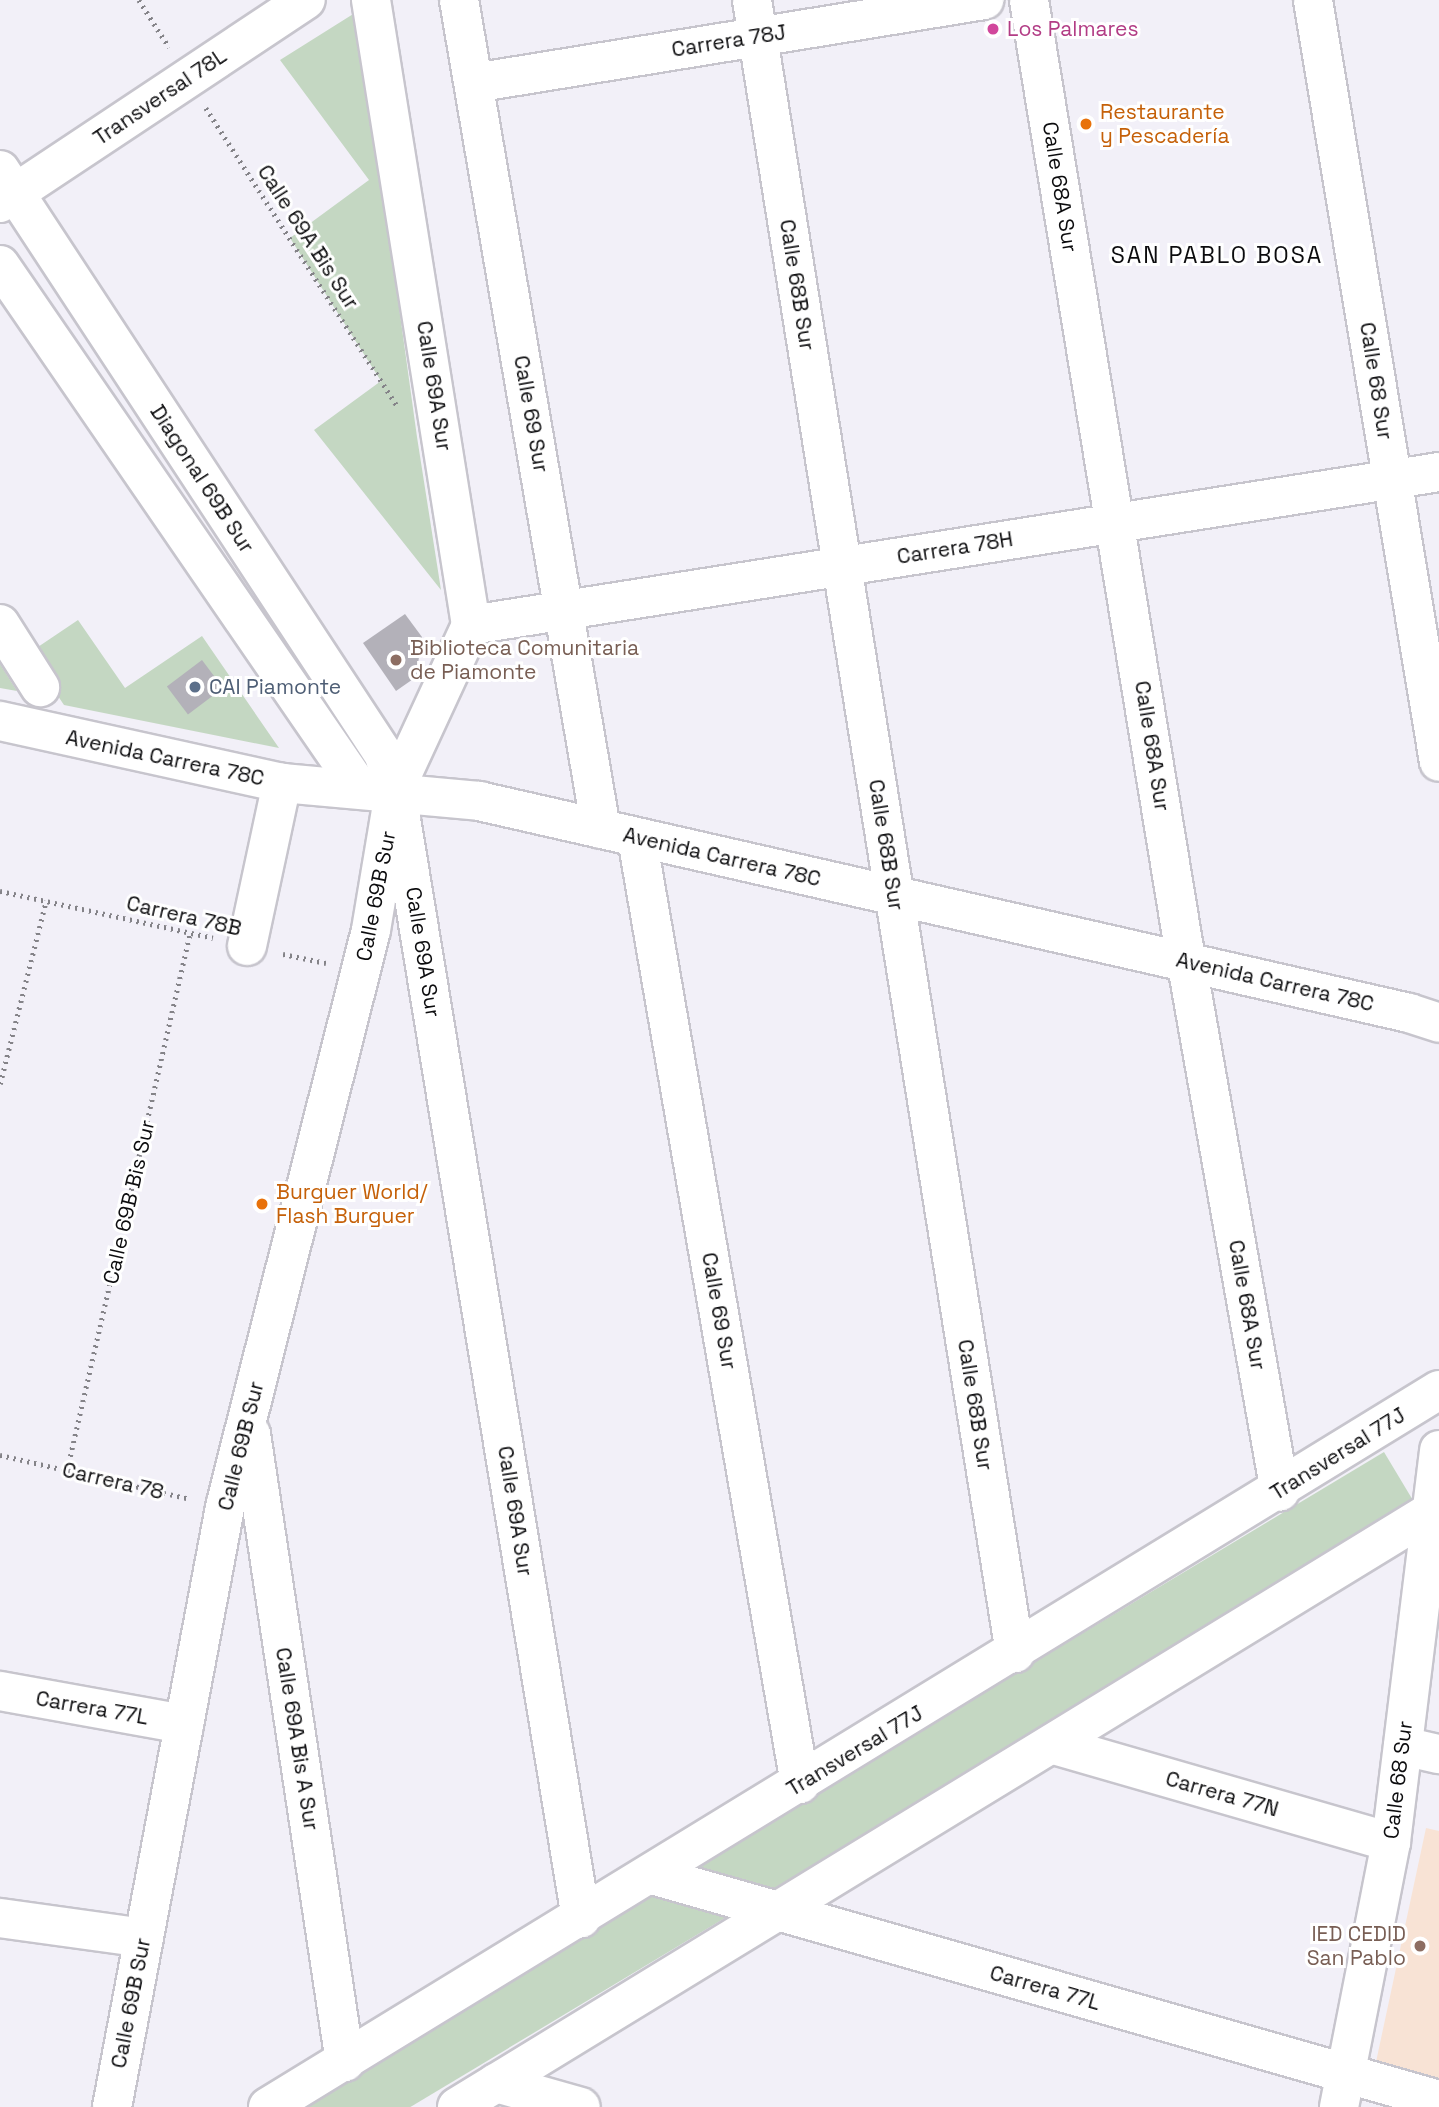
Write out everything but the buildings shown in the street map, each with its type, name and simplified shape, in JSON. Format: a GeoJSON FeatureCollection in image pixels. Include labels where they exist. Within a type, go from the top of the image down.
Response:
{"type":"FeatureCollection","features":[{"type":"Feature","properties":{"kind":"street","name":"Transversal 78L"},"geometry":{"type":"LineString","coordinates":[[5,189],[188,78],[306,0]]}},
{"type":"Feature","properties":{"kind":"street","name":"Calle 69A Sur"},"geometry":{"type":"LineString","coordinates":[[371,0],[471,625]]}},
{"type":"Feature","properties":{"kind":"street","name":"Calle 69 Sur"},"geometry":{"type":"LineString","coordinates":[[459,0],[601,829]]}},
{"type":"Feature","properties":{"kind":"street","name":"Carrera 78J"},"geometry":{"type":"LineString","coordinates":[[474,83],[755,18],[984,0]]}},
{"type":"Feature","properties":{"kind":"street","name":"Calle 68A Sur"},"geometry":{"type":"LineString","coordinates":[[1030,0],[1187,962],[1280,1492]]}},
{"type":"Feature","properties":{"kind":"street","name":"Calle 68 Sur"},"geometry":{"type":"LineString","coordinates":[[1313,0],[1439,762]]}},
{"type":"Feature","properties":{"kind":"street","name":"Calle 68B Sur"},"geometry":{"type":"LineString","coordinates":[[755,18],[1015,1653]]}},
{"type":"Feature","properties":{"kind":"street","name":"Diagonal 69B Sur"},"geometry":{"type":"LineString","coordinates":[[5,189],[384,755],[377,790]]}},
{"type":"Feature","properties":{"kind":"street","name":"Diagonal 69B Sur"},"geometry":{"type":"LineString","coordinates":[[0,265],[377,790]]}},
{"type":"Feature","properties":{"kind":"street","name":"Carrera 78H"},"geometry":{"type":"LineString","coordinates":[[471,625],[1439,471]]}},
{"type":"Feature","properties":{"kind":"street"},"geometry":{"type":"LineString","coordinates":[[0,624],[40,687]]}},
{"type":"Feature","properties":{"kind":"street"},"geometry":{"type":"LineString","coordinates":[[377,790],[471,625]]}},
{"type":"Feature","properties":{"kind":"street","name":"Avenida Carrera 78C"},"geometry":{"type":"LineString","coordinates":[[0,721],[282,783],[454,797],[1187,962],[1439,1023]]}},
{"type":"Feature","properties":{"kind":"street"},"geometry":{"type":"LineString","coordinates":[[247,946],[282,783]]}},
{"type":"Feature","properties":{"kind":"street","name":"Calle 69A Sur"},"geometry":{"type":"LineString","coordinates":[[377,790],[581,1918]]}},
{"type":"Feature","properties":{"kind":"street","name":"Calle 69B Sur"},"geometry":{"type":"LineString","coordinates":[[112,2107],[225,1507],[381,886],[377,790]]}},
{"type":"Feature","properties":{"kind":"street","name":"Calle 69 Sur"},"geometry":{"type":"LineString","coordinates":[[637,838],[800,1784]]}},
{"type":"Feature","properties":{"kind":"street","name":"Transversal 77J"},"geometry":{"type":"LineString","coordinates":[[268,2107],[1280,1492],[1439,1390]]}},
{"type":"Feature","properties":{"kind":"street","name":"Calle 69A Bis A Sur"},"geometry":{"type":"LineString","coordinates":[[248,1417],[345,2062]]}},
{"type":"Feature","properties":{"kind":"street","name":"Calle 68 Sur"},"geometry":{"type":"LineString","coordinates":[[1343,2090],[1391,1842],[1421,1750],[1431,1587],[1432,1511],[1439,1450]]}},
{"type":"Feature","properties":{"kind":"street"},"geometry":{"type":"LineString","coordinates":[[457,2107],[1054,1745],[1432,1511]]}},
{"type":"Feature","properties":{"kind":"street","name":"Carrera 77L"},"geometry":{"type":"LineString","coordinates":[[0,1691],[184,1724]]}},
{"type":"Feature","properties":{"kind":"street","name":"Carrera 77N"},"geometry":{"type":"LineString","coordinates":[[1054,1745],[1391,1842]]}},
{"type":"Feature","properties":{"kind":"street","name":"Carrera 77L"},"geometry":{"type":"LineString","coordinates":[[652,1875],[1343,2090],[1439,2100]]}},
{"type":"Feature","properties":{"kind":"street"},"geometry":{"type":"LineString","coordinates":[[0,1918],[144,1938]]}},
{"type":"Feature","properties":{"kind":"street"},"geometry":{"type":"LineString","coordinates":[[496,2083],[581,2107]]}},
{"type":"Feature","properties":{"kind":"path","name":"Calle 69A Bis Sur"},"geometry":{"type":"LineString","coordinates":[[139,0],[403,415]]}},
{"type":"Feature","properties":{"kind":"path","name":"Carrera 78B"},"geometry":{"type":"LineString","coordinates":[[0,891],[361,971]]}},
{"type":"Feature","properties":{"kind":"path"},"geometry":{"type":"LineString","coordinates":[[0,1084],[46,901]]}},
{"type":"Feature","properties":{"kind":"path","name":"Calle 69B Bis Sur"},"geometry":{"type":"LineString","coordinates":[[67,1470],[191,933]]}},
{"type":"Feature","properties":{"kind":"path","name":"Carrera 78"},"geometry":{"type":"LineString","coordinates":[[0,1455],[225,1507]]}},
{"type":"Feature","properties":{"kind":"shaded area","name":"IED CEDID San Pablo"},"geometry":{"type":"Polygon","coordinates":[[[1426,1828],[1439,1831],[1439,2079],[1376,2062],[1426,1828]]]}},
{"type":"Feature","properties":{"kind":"green space"},"geometry":{"type":"Polygon","coordinates":[[[358,11],[441,590],[314,430],[381,381],[290,238],[369,180],[280,60],[358,11]]]}},
{"type":"Feature","properties":{"kind":"green space"},"geometry":{"type":"Polygon","coordinates":[[[78,620],[125,688],[202,636],[279,748],[64,705],[29,653],[78,620]]]}},
{"type":"Feature","properties":{"kind":"green space"},"geometry":{"type":"Polygon","coordinates":[[[0,664],[17,691],[0,688],[0,664]]]}},
{"type":"Feature","properties":{"kind":"green space"},"geometry":{"type":"Polygon","coordinates":[[[1384,1452],[1415,1503],[410,2107],[308,2107],[304,2101],[1384,1452]]]}},
{"type":"Feature","properties":{"kind":"place","name":"Los Palmares"},"geometry":{"type":"Point","coordinates":[993,29]}},
{"type":"Feature","properties":{"kind":"place","name":"Restaurante y Pescadería"},"geometry":{"type":"Point","coordinates":[1086,124]}},
{"type":"Feature","properties":{"kind":"place","name":"Biblioteca Comunitaria de Piamonte"},"geometry":{"type":"Point","coordinates":[396,660]}},
{"type":"Feature","properties":{"kind":"place","name":"CAI Piamonte"},"geometry":{"type":"Point","coordinates":[195,687]}},
{"type":"Feature","properties":{"kind":"place","name":"Burguer World/ Flash Burguer"},"geometry":{"type":"Point","coordinates":[262,1204]}},
{"type":"Feature","properties":{"kind":"place","name":"IED CEDID San Pablo"},"geometry":{"type":"Point","coordinates":[1420,1946]}},
{"type":"Feature","properties":{"kind":"district","name":"SAN PABLO BOSA"},"geometry":{"type":"Point","coordinates":[1217,255]}}]}
